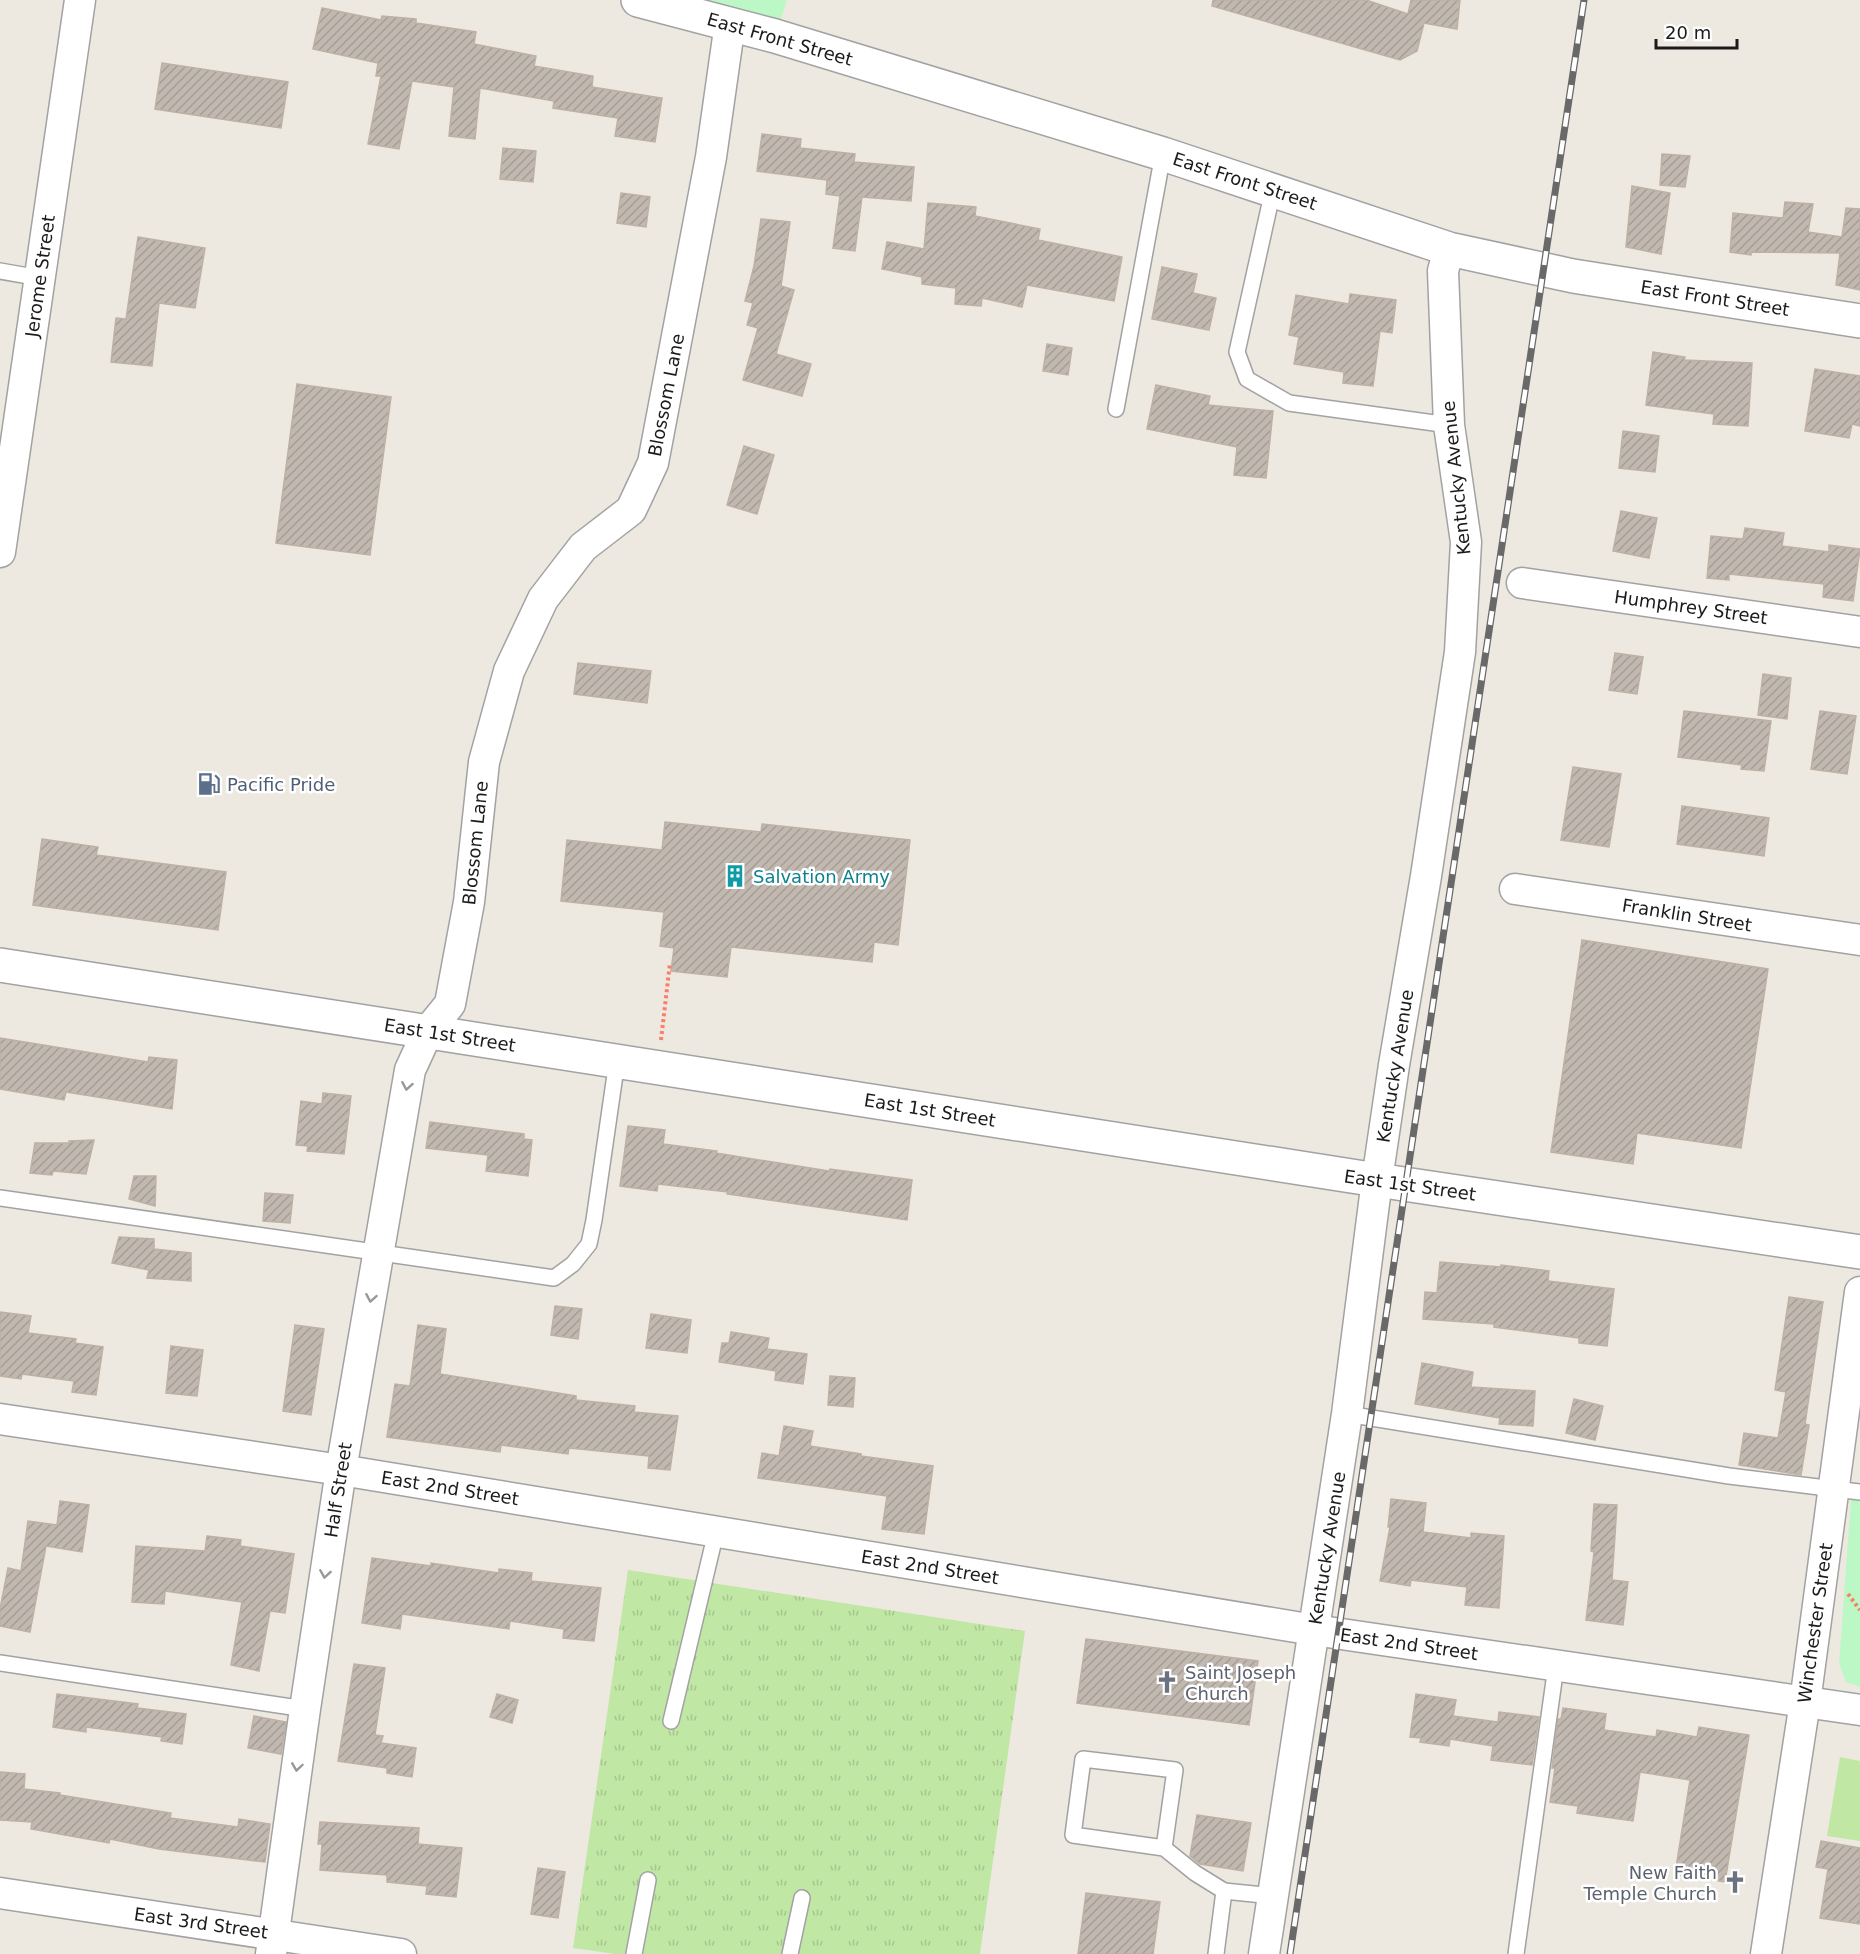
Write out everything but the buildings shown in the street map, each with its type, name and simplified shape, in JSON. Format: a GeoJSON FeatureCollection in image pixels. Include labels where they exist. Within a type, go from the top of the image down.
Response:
{"type":"FeatureCollection","features":[{"type":"Feature","properties":{"kind":"street","name":"Jerome Street"},"geometry":{"type":"LineString","coordinates":[[0,552],[4,500],[40,278],[80,0]]}},
{"type":"Feature","properties":{"kind":"street","name":"East Front Street"},"geometry":{"type":"LineString","coordinates":[[638,0],[730,23],[1163,154],[1449,249],[1573,276],[1860,321]]}},
{"type":"Feature","properties":{"kind":"street","name":"Blossom Lane"},"geometry":{"type":"LineString","coordinates":[[428,1031],[450,1004],[469,902],[484,762],[509,671],[543,599],[583,547],[631,510],[654,463],[711,157],[730,23]]}},
{"type":"Feature","properties":{"kind":"street","name":"Kentucky Avenue"},"geometry":{"type":"LineString","coordinates":[[1264,1954],[1347,1414],[1394,1065],[1460,652],[1466,542],[1449,426],[1443,271],[1449,249]]}},
{"type":"Feature","properties":{"kind":"street","name":"Humphrey Street"},"geometry":{"type":"LineString","coordinates":[[1522,583],[1860,632]]}},
{"type":"Feature","properties":{"kind":"street","name":"Franklin Street"},"geometry":{"type":"LineString","coordinates":[[1515,889],[1860,940]]}},
{"type":"Feature","properties":{"kind":"street","name":"East 1st Street"},"geometry":{"type":"LineString","coordinates":[[0,965],[1377,1180],[1860,1252]]}},
{"type":"Feature","properties":{"kind":"street","name":"Half Street"},"geometry":{"type":"LineString","coordinates":[[273,1944],[341,1470],[410,1070],[428,1031]]}},
{"type":"Feature","properties":{"kind":"street","name":"Winchester Street"},"geometry":{"type":"LineString","coordinates":[[1766,1954],[1805,1702],[1847,1490],[1860,1292]]}},
{"type":"Feature","properties":{"kind":"street","name":"East 2nd Street"},"geometry":{"type":"LineString","coordinates":[[0,1419],[341,1470],[1314,1630],[1860,1710]]}},
{"type":"Feature","properties":{"kind":"street","name":"East 3rd Street"},"geometry":{"type":"LineString","coordinates":[[0,1893],[273,1944],[401,1954]]}},
{"type":"Feature","properties":{"kind":"lane"},"geometry":{"type":"LineString","coordinates":[[1116,409],[1163,154]]}},
{"type":"Feature","properties":{"kind":"lane"},"geometry":{"type":"LineString","coordinates":[[1273,190],[1237,352],[1247,379],[1288,404],[1449,426]]}},
{"type":"Feature","properties":{"kind":"lane"},"geometry":{"type":"LineString","coordinates":[[0,271],[40,278]]}},
{"type":"Feature","properties":{"kind":"lane"},"geometry":{"type":"LineString","coordinates":[[0,1198],[554,1278],[573,1264],[589,1244],[616,1061]]}},
{"type":"Feature","properties":{"kind":"lane"},"geometry":{"type":"LineString","coordinates":[[1347,1414],[1729,1476],[1847,1490]]}},
{"type":"Feature","properties":{"kind":"lane"},"geometry":{"type":"LineString","coordinates":[[671,1721],[716,1532]]}},
{"type":"Feature","properties":{"kind":"lane"},"geometry":{"type":"LineString","coordinates":[[0,1663],[305,1709]]}},
{"type":"Feature","properties":{"kind":"lane"},"geometry":{"type":"LineString","coordinates":[[1516,1954],[1556,1666]]}},
{"type":"Feature","properties":{"kind":"lane"},"geometry":{"type":"LineString","coordinates":[[1164,1848],[1175,1770],[1083,1759],[1073,1835],[1164,1848],[1195,1873],[1224,1891],[1273,1896]]}},
{"type":"Feature","properties":{"kind":"lane"},"geometry":{"type":"LineString","coordinates":[[634,1954],[648,1880]]}},
{"type":"Feature","properties":{"kind":"lane"},"geometry":{"type":"LineString","coordinates":[[1216,1954],[1224,1891]]}},
{"type":"Feature","properties":{"kind":"lane"},"geometry":{"type":"LineString","coordinates":[[790,1954],[802,1898]]}},
{"type":"Feature","properties":{"kind":"path"},"geometry":{"type":"LineString","coordinates":[[661,1038],[670,963]]}},
{"type":"Feature","properties":{"kind":"green space"},"geometry":{"type":"Polygon","coordinates":[[[633,0],[787,0],[775,36],[633,0]]]}},
{"type":"Feature","properties":{"kind":"green space"},"geometry":{"type":"Polygon","coordinates":[[[1851,1499],[1860,1500],[1860,1687],[1846,1682],[1839,1663],[1851,1499]]]}},
{"type":"Feature","properties":{"kind":"green space"},"geometry":{"type":"Polygon","coordinates":[[[628,1570],[1025,1631],[980,1954],[615,1954],[573,1948],[628,1570]]]}},
{"type":"Feature","properties":{"kind":"green space"},"geometry":{"type":"Polygon","coordinates":[[[1840,1757],[1860,1761],[1860,1841],[1827,1836],[1840,1757]]]}},
{"type":"Feature","properties":{"kind":"railway"},"geometry":{"type":"LineString","coordinates":[[1290,1954],[1584,0]]}},
{"type":"Feature","properties":{"kind":"place","name":"Pacific Pride"},"geometry":{"type":"Point","coordinates":[209,784]}},
{"type":"Feature","properties":{"kind":"place","name":"Salvation Army"},"geometry":{"type":"Point","coordinates":[735,876]}},
{"type":"Feature","properties":{"kind":"place","name":"Saint Joseph Church"},"geometry":{"type":"Point","coordinates":[1167,1682]}},
{"type":"Feature","properties":{"kind":"place","name":"New Faith Temple Church"},"geometry":{"type":"Point","coordinates":[1735,1882]}}]}
